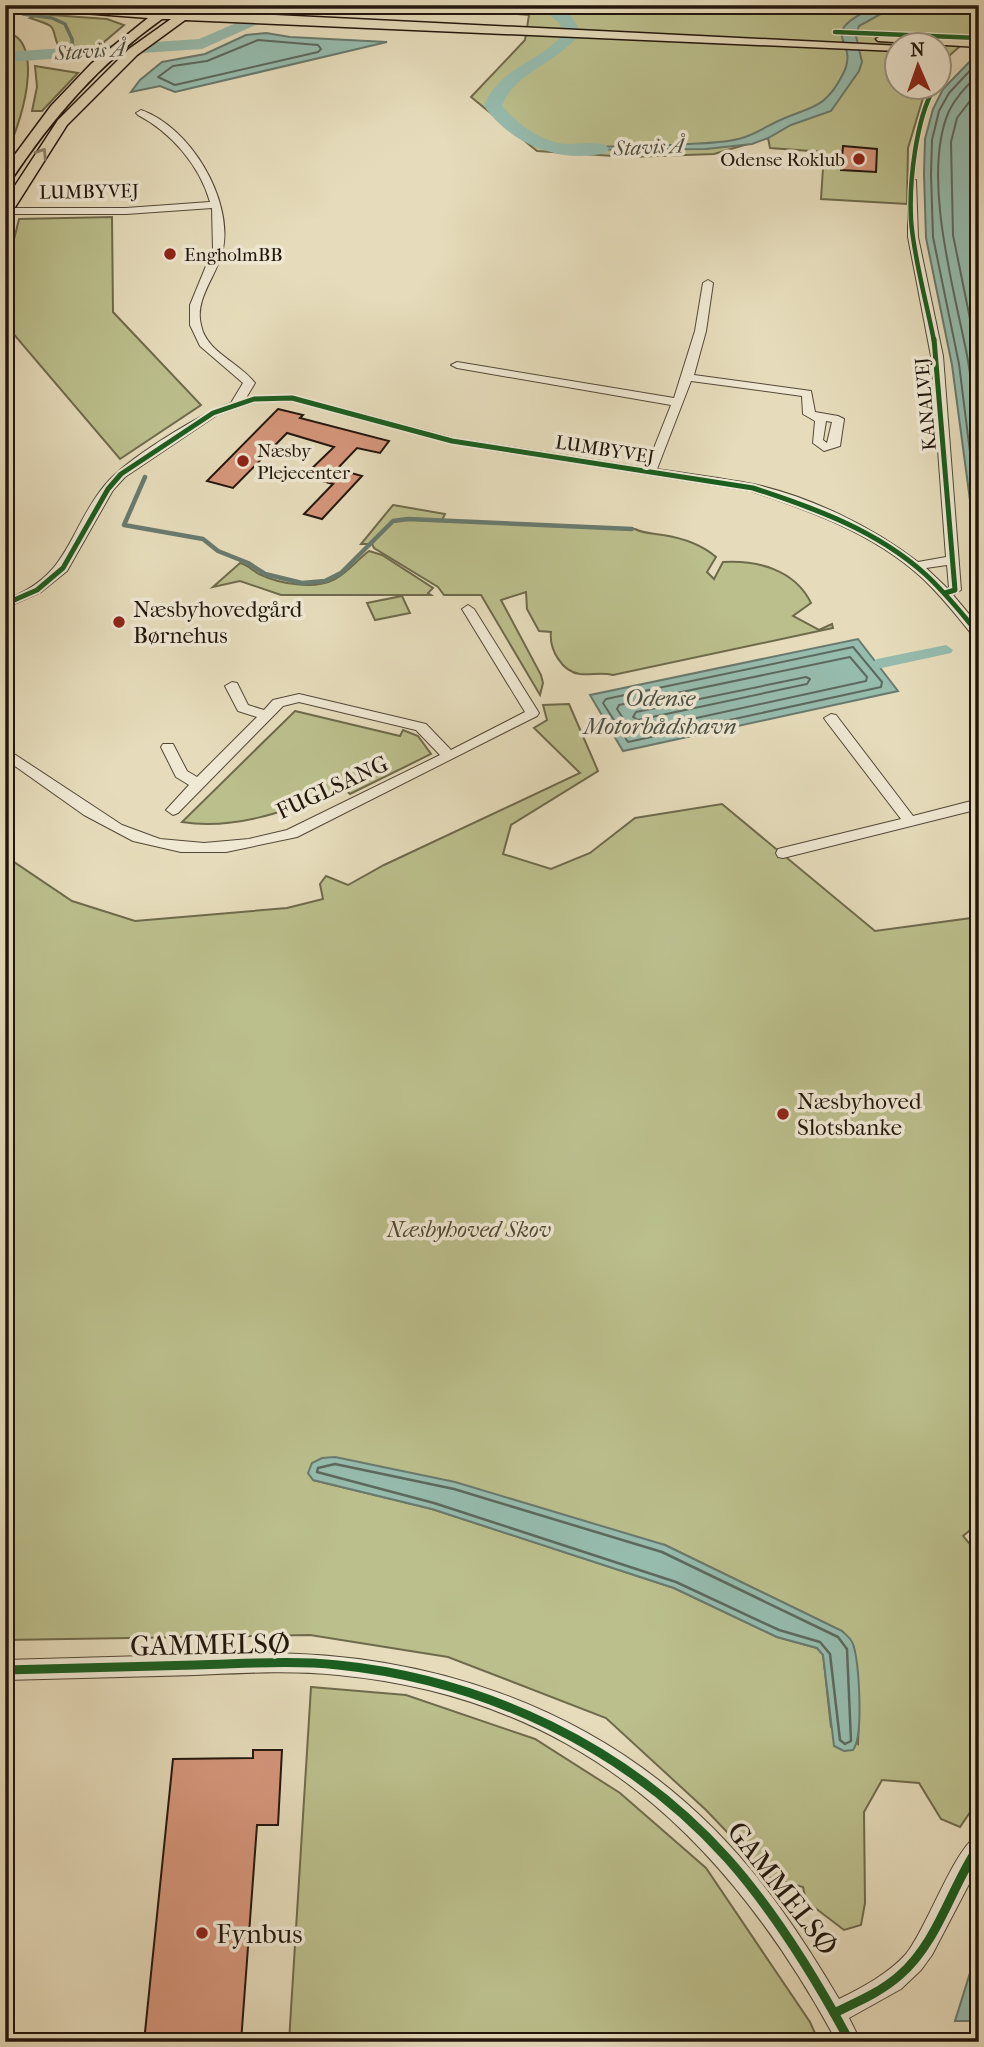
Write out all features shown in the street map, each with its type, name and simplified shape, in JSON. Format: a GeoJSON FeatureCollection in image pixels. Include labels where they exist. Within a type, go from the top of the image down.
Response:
{"type":"FeatureCollection","features":[{"type":"Feature","properties":{"kind":"main road"},"geometry":{"type":"LineString","coordinates":[[22,6],[165,11],[340,11],[527,27],[883,46]]}},
{"type":"Feature","properties":{"kind":"main road"},"geometry":{"type":"LineString","coordinates":[[5,212],[55,133],[126,49],[189,9],[241,19],[979,43]]}},
{"type":"Feature","properties":{"kind":"main road"},"geometry":{"type":"LineString","coordinates":[[5,179],[45,121],[165,11]]}},
{"type":"Feature","properties":{"kind":"main road"},"geometry":{"type":"LineString","coordinates":[[953,49],[979,50]]}},
{"type":"Feature","properties":{"kind":"street"},"geometry":{"type":"LineString","coordinates":[[141,113],[170,131],[209,183],[220,225],[217,251],[196,300],[195,326],[206,347],[244,375],[249,383],[237,403]]}},
{"type":"Feature","properties":{"kind":"street","name":"KANALVEJ"},"geometry":{"type":"LineString","coordinates":[[913,183],[913,237],[937,356],[955,590],[945,593]]}},
{"type":"Feature","properties":{"kind":"street","name":"LUMBYVEJ"},"geometry":{"type":"LineString","coordinates":[[5,212],[126,211],[215,205]]}},
{"type":"Feature","properties":{"kind":"street","name":"LUMBYVEJ"},"geometry":{"type":"LineString","coordinates":[[650,472],[686,377],[708,302],[708,283]]}},
{"type":"Feature","properties":{"kind":"street"},"geometry":{"type":"LineString","coordinates":[[457,365],[676,402]]}},
{"type":"Feature","properties":{"kind":"street"},"geometry":{"type":"LineString","coordinates":[[686,377],[807,393],[809,414],[821,418]]}},
{"type":"Feature","properties":{"kind":"street","name":"LUMBYVEJ"},"geometry":{"type":"LineString","coordinates":[[5,604],[41,587],[63,568],[108,489],[121,474],[213,412],[237,403],[263,398],[292,398],[452,441],[753,488],[797,501],[867,534],[916,566],[945,593]]}},
{"type":"Feature","properties":{"kind":"street"},"geometry":{"type":"LineString","coordinates":[[916,566],[952,560]]}},
{"type":"Feature","properties":{"kind":"street"},"geometry":{"type":"LineString","coordinates":[[945,593],[979,634]]}},
{"type":"Feature","properties":{"kind":"street","name":"FUGLSANG"},"geometry":{"type":"LineString","coordinates":[[5,752],[118,828],[152,841],[187,848],[226,848],[262,843],[292,834],[526,718],[531,713],[468,609]]}},
{"type":"Feature","properties":{"kind":"street"},"geometry":{"type":"LineString","coordinates":[[232,686],[243,708],[266,715]]}},
{"type":"Feature","properties":{"kind":"street","name":"FUGLSANG"},"geometry":{"type":"LineString","coordinates":[[173,810],[278,703],[288,699],[311,701],[421,727],[449,756]]}},
{"type":"Feature","properties":{"kind":"street"},"geometry":{"type":"LineString","coordinates":[[831,718],[910,821]]}},
{"type":"Feature","properties":{"kind":"street"},"geometry":{"type":"LineString","coordinates":[[168,747],[181,774],[198,784]]}},
{"type":"Feature","properties":{"kind":"street"},"geometry":{"type":"LineString","coordinates":[[783,853],[979,804]]}},
{"type":"Feature","properties":{"kind":"street","name":"GAMMELSØ"},"geometry":{"type":"LineString","coordinates":[[5,1670],[255,1663],[337,1665],[390,1671],[432,1681],[513,1707],[555,1726],[630,1774],[704,1834],[753,1889],[803,1958],[850,2042]]}},
{"type":"Feature","properties":{"kind":"street"},"geometry":{"type":"LineString","coordinates":[[834,2013],[877,1992],[902,1974],[919,1954],[979,1846]]}},
{"type":"Feature","properties":{"kind":"green space"},"geometry":{"type":"Polygon","coordinates":[[[402,5],[979,5],[979,29],[953,52],[953,32],[883,32],[883,102],[922,102],[908,148],[907,204],[821,199],[824,152],[770,148],[768,138],[714,154],[629,157],[537,151],[471,97],[525,40],[529,15],[402,5]]]}},
{"type":"Feature","properties":{"kind":"green space"},"geometry":{"type":"Polygon","coordinates":[[[38,14],[107,19],[124,25],[97,48],[59,48],[52,28],[30,18],[38,14]]]}},
{"type":"Feature","properties":{"kind":"green space"},"geometry":{"type":"Polygon","coordinates":[[[5,32],[18,38],[26,51],[28,68],[23,107],[5,155],[5,32]]]}},
{"type":"Feature","properties":{"kind":"green space"},"geometry":{"type":"Polygon","coordinates":[[[35,66],[78,73],[42,111],[32,111],[37,87],[35,66]]]}},
{"type":"Feature","properties":{"kind":"green space"},"geometry":{"type":"Polygon","coordinates":[[[112,217],[113,312],[201,405],[120,459],[5,324],[5,276],[19,219],[112,217]]]}},
{"type":"Feature","properties":{"kind":"green space"},"geometry":{"type":"Polygon","coordinates":[[[393,505],[445,514],[442,520],[635,529],[677,538],[698,545],[716,557],[707,572],[714,579],[723,562],[762,565],[785,575],[795,582],[811,603],[793,616],[819,630],[832,624],[833,628],[613,675],[580,674],[568,669],[558,659],[552,645],[551,632],[539,631],[527,609],[526,592],[501,600],[541,675],[543,683],[540,695],[481,595],[444,595],[438,587],[374,548],[372,544],[361,544],[393,505]]]}},
{"type":"Feature","properties":{"kind":"green space"},"geometry":{"type":"Polygon","coordinates":[[[369,551],[382,555],[433,588],[428,593],[431,595],[281,595],[240,581],[213,587],[240,563],[277,581],[307,585],[327,582],[344,573],[369,551]]]}},
{"type":"Feature","properties":{"kind":"green space"},"geometry":{"type":"Polygon","coordinates":[[[402,596],[410,613],[375,620],[367,603],[402,596]]]}},
{"type":"Feature","properties":{"kind":"green space","name":"Næsbyhoved Skov"},"geometry":{"type":"Polygon","coordinates":[[[569,704],[598,771],[511,825],[503,854],[551,869],[590,853],[635,818],[722,804],[875,931],[979,917],[979,1523],[963,1536],[979,1555],[979,1799],[960,1827],[941,1819],[919,1783],[882,1780],[864,1812],[865,1903],[861,1925],[844,1930],[806,1901],[803,1887],[771,1878],[706,1810],[606,1718],[448,1657],[310,1635],[5,1640],[5,856],[72,901],[135,921],[287,908],[323,899],[320,884],[326,876],[348,885],[384,865],[580,773],[534,728],[547,720],[543,705],[569,704]],[[313,1480],[432,1509],[674,1588],[777,1637],[817,1648],[823,1654],[831,1727],[858,1744],[859,1717],[854,1647],[842,1631],[665,1545],[313,1480]]]}},
{"type":"Feature","properties":{"kind":"green space"},"geometry":{"type":"Polygon","coordinates":[[[295,711],[400,736],[403,730],[418,736],[431,754],[350,794],[345,789],[244,821],[203,824],[182,822],[295,711]]]}},
{"type":"Feature","properties":{"kind":"green space"},"geometry":{"type":"Polygon","coordinates":[[[311,1687],[406,1695],[535,1739],[620,1793],[706,1868],[810,2022],[819,2042],[289,2042],[311,1687]]]}},
{"type":"Feature","properties":{"kind":"water"},"geometry":{"type":"Polygon","coordinates":[[[878,5],[897,5],[859,26],[856,36],[862,62],[859,71],[831,111],[791,125],[752,144],[706,149],[556,150],[560,146],[709,143],[751,135],[822,102],[829,95],[843,74],[847,62],[842,31],[858,16],[878,5]]]}},
{"type":"Feature","properties":{"kind":"water"},"geometry":{"type":"Polygon","coordinates":[[[266,33],[290,37],[387,42],[175,92],[160,86],[131,92],[140,80],[162,62],[205,54],[246,35],[266,33]]]}},
{"type":"Feature","properties":{"kind":"water"},"geometry":{"type":"Polygon","coordinates":[[[979,52],[979,568],[952,365],[926,238],[925,139],[936,102],[953,102],[953,79],[979,52]]]}},
{"type":"Feature","properties":{"kind":"water","name":"Odense Motorbådshavn"},"geometry":{"type":"Polygon","coordinates":[[[858,639],[898,691],[623,751],[590,695],[858,639]]]}},
{"type":"Feature","properties":{"kind":"water"},"geometry":{"type":"Polygon","coordinates":[[[335,1457],[455,1482],[665,1545],[842,1631],[853,1644],[859,1682],[858,1730],[853,1750],[844,1751],[834,1746],[823,1655],[817,1648],[777,1637],[674,1588],[432,1509],[313,1480],[308,1473],[312,1463],[322,1458],[335,1457]]]}},
{"type":"Feature","properties":{"kind":"water"},"geometry":{"type":"Polygon","coordinates":[[[979,1944],[979,2021],[955,2021],[979,1944]]]}},
{"type":"Feature","properties":{"kind":"building","name":"Odense Roklub"},"geometry":{"type":"Polygon","coordinates":[[[843,146],[877,149],[876,172],[841,170],[843,146]]]}},
{"type":"Feature","properties":{"kind":"building","name":"Næsby Plejecenter"},"geometry":{"type":"Polygon","coordinates":[[[278,409],[303,415],[300,418],[389,441],[380,453],[357,448],[337,469],[362,476],[322,519],[304,514],[333,484],[304,476],[334,447],[287,433],[233,488],[207,481],[278,409]]]}},
{"type":"Feature","properties":{"kind":"building","name":"Fynbus"},"geometry":{"type":"Polygon","coordinates":[[[253,1750],[282,1750],[278,1825],[257,1825],[241,2042],[144,2042],[173,1759],[253,1758],[253,1750]]]}},
{"type":"Feature","properties":{"kind":"waterway","name":"Stavis Å"},"geometry":{"type":"LineString","coordinates":[[5,57],[202,44],[292,5]]}},
{"type":"Feature","properties":{"kind":"waterway","name":"Stavis Å"},"geometry":{"type":"LineString","coordinates":[[546,5],[565,20],[572,33],[564,44],[506,83],[493,106],[513,126],[538,143],[561,149],[600,149]]}},
{"type":"Feature","properties":{"kind":"waterway"},"geometry":{"type":"LineString","coordinates":[[23,11],[23,14],[52,18],[65,24],[72,39],[73,52]]}},
{"type":"Feature","properties":{"kind":"waterway","name":"Stavis Å"},"geometry":{"type":"LineString","coordinates":[[5,74],[5,87]]}},
{"type":"Feature","properties":{"kind":"waterway"},"geometry":{"type":"LineString","coordinates":[[145,477],[124,525],[203,539],[218,551],[248,563],[265,574],[302,583],[325,581],[341,573],[393,521],[408,519],[632,529]]}},
{"type":"Feature","properties":{"kind":"waterway"},"geometry":{"type":"LineString","coordinates":[[877,664],[946,650]]}},
{"type":"Feature","properties":{"kind":"cycle path"},"geometry":{"type":"LineString","coordinates":[[835,32],[979,38]]}},
{"type":"Feature","properties":{"kind":"cycle path"},"geometry":{"type":"LineString","coordinates":[[926,102],[916,140],[911,219],[937,356],[955,590],[945,593]]}},
{"type":"Feature","properties":{"kind":"cycle path"},"geometry":{"type":"LineString","coordinates":[[5,604],[37,590],[63,568],[108,489],[121,474],[213,413],[254,399],[292,398],[452,441],[753,488],[775,495],[839,520],[899,553],[934,582],[979,634]]}},
{"type":"Feature","properties":{"kind":"cycle path"},"geometry":{"type":"LineString","coordinates":[[5,1670],[267,1663],[338,1665],[438,1683],[488,1698],[536,1718],[627,1769],[705,1835],[727,1858],[785,1933],[850,2042]]}},
{"type":"Feature","properties":{"kind":"cycle path"},"geometry":{"type":"LineString","coordinates":[[834,2013],[885,1986],[913,1962],[934,1931],[979,1846]]}},
{"type":"Feature","properties":{"kind":"place","name":"Odense Roklub"},"geometry":{"type":"Point","coordinates":[859,159]}},
{"type":"Feature","properties":{"kind":"place","name":"EngholmBB"},"geometry":{"type":"Point","coordinates":[170,254]}},
{"type":"Feature","properties":{"kind":"place","name":"Næsby Plejecenter"},"geometry":{"type":"Point","coordinates":[243,461]}},
{"type":"Feature","properties":{"kind":"place","name":"Næsbyhovedgård Børnehus"},"geometry":{"type":"Point","coordinates":[119,622]}},
{"type":"Feature","properties":{"kind":"place","name":"Næsbyhoved Slotsbanke"},"geometry":{"type":"Point","coordinates":[783,1114]}},
{"type":"Feature","properties":{"kind":"place","name":"Fynbus"},"geometry":{"type":"Point","coordinates":[202,1933]}}]}
